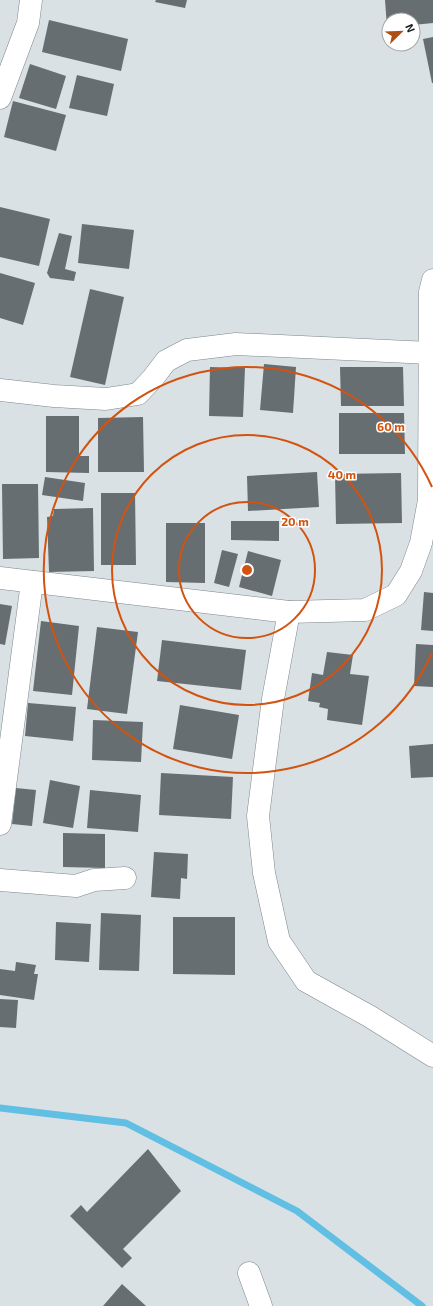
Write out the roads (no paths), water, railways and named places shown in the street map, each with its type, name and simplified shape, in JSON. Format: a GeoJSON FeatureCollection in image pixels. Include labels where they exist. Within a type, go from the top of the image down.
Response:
{"type":"FeatureCollection","features":[{"type":"Feature","properties":{"kind":"street"},"geometry":{"type":"LineString","coordinates":[[0,98],[28,22],[31,0]]}},
{"type":"Feature","properties":{"kind":"street"},"geometry":{"type":"LineString","coordinates":[[0,578],[289,612],[365,610],[396,595],[411,571],[421,543],[429,500],[430,292],[433,280]]}},
{"type":"Feature","properties":{"kind":"street"},"geometry":{"type":"LineString","coordinates":[[0,390],[54,396],[106,399],[138,394],[166,361],[187,350],[236,344],[430,353]]}},
{"type":"Feature","properties":{"kind":"street"},"geometry":{"type":"LineString","coordinates":[[0,824],[32,582]]}},
{"type":"Feature","properties":{"kind":"street"},"geometry":{"type":"LineString","coordinates":[[289,612],[273,699],[258,816],[264,873],[279,941],[306,982],[369,1016],[433,1056]]}},
{"type":"Feature","properties":{"kind":"street"},"geometry":{"type":"LineString","coordinates":[[0,880],[76,886],[94,880],[125,878]]}},
{"type":"Feature","properties":{"kind":"street"},"geometry":{"type":"LineString","coordinates":[[249,1272],[261,1306]]}},
{"type":"Feature","properties":{"kind":"waterway"},"geometry":{"type":"LineString","coordinates":[[0,1108],[126,1123],[297,1211],[422,1306]]}}]}
